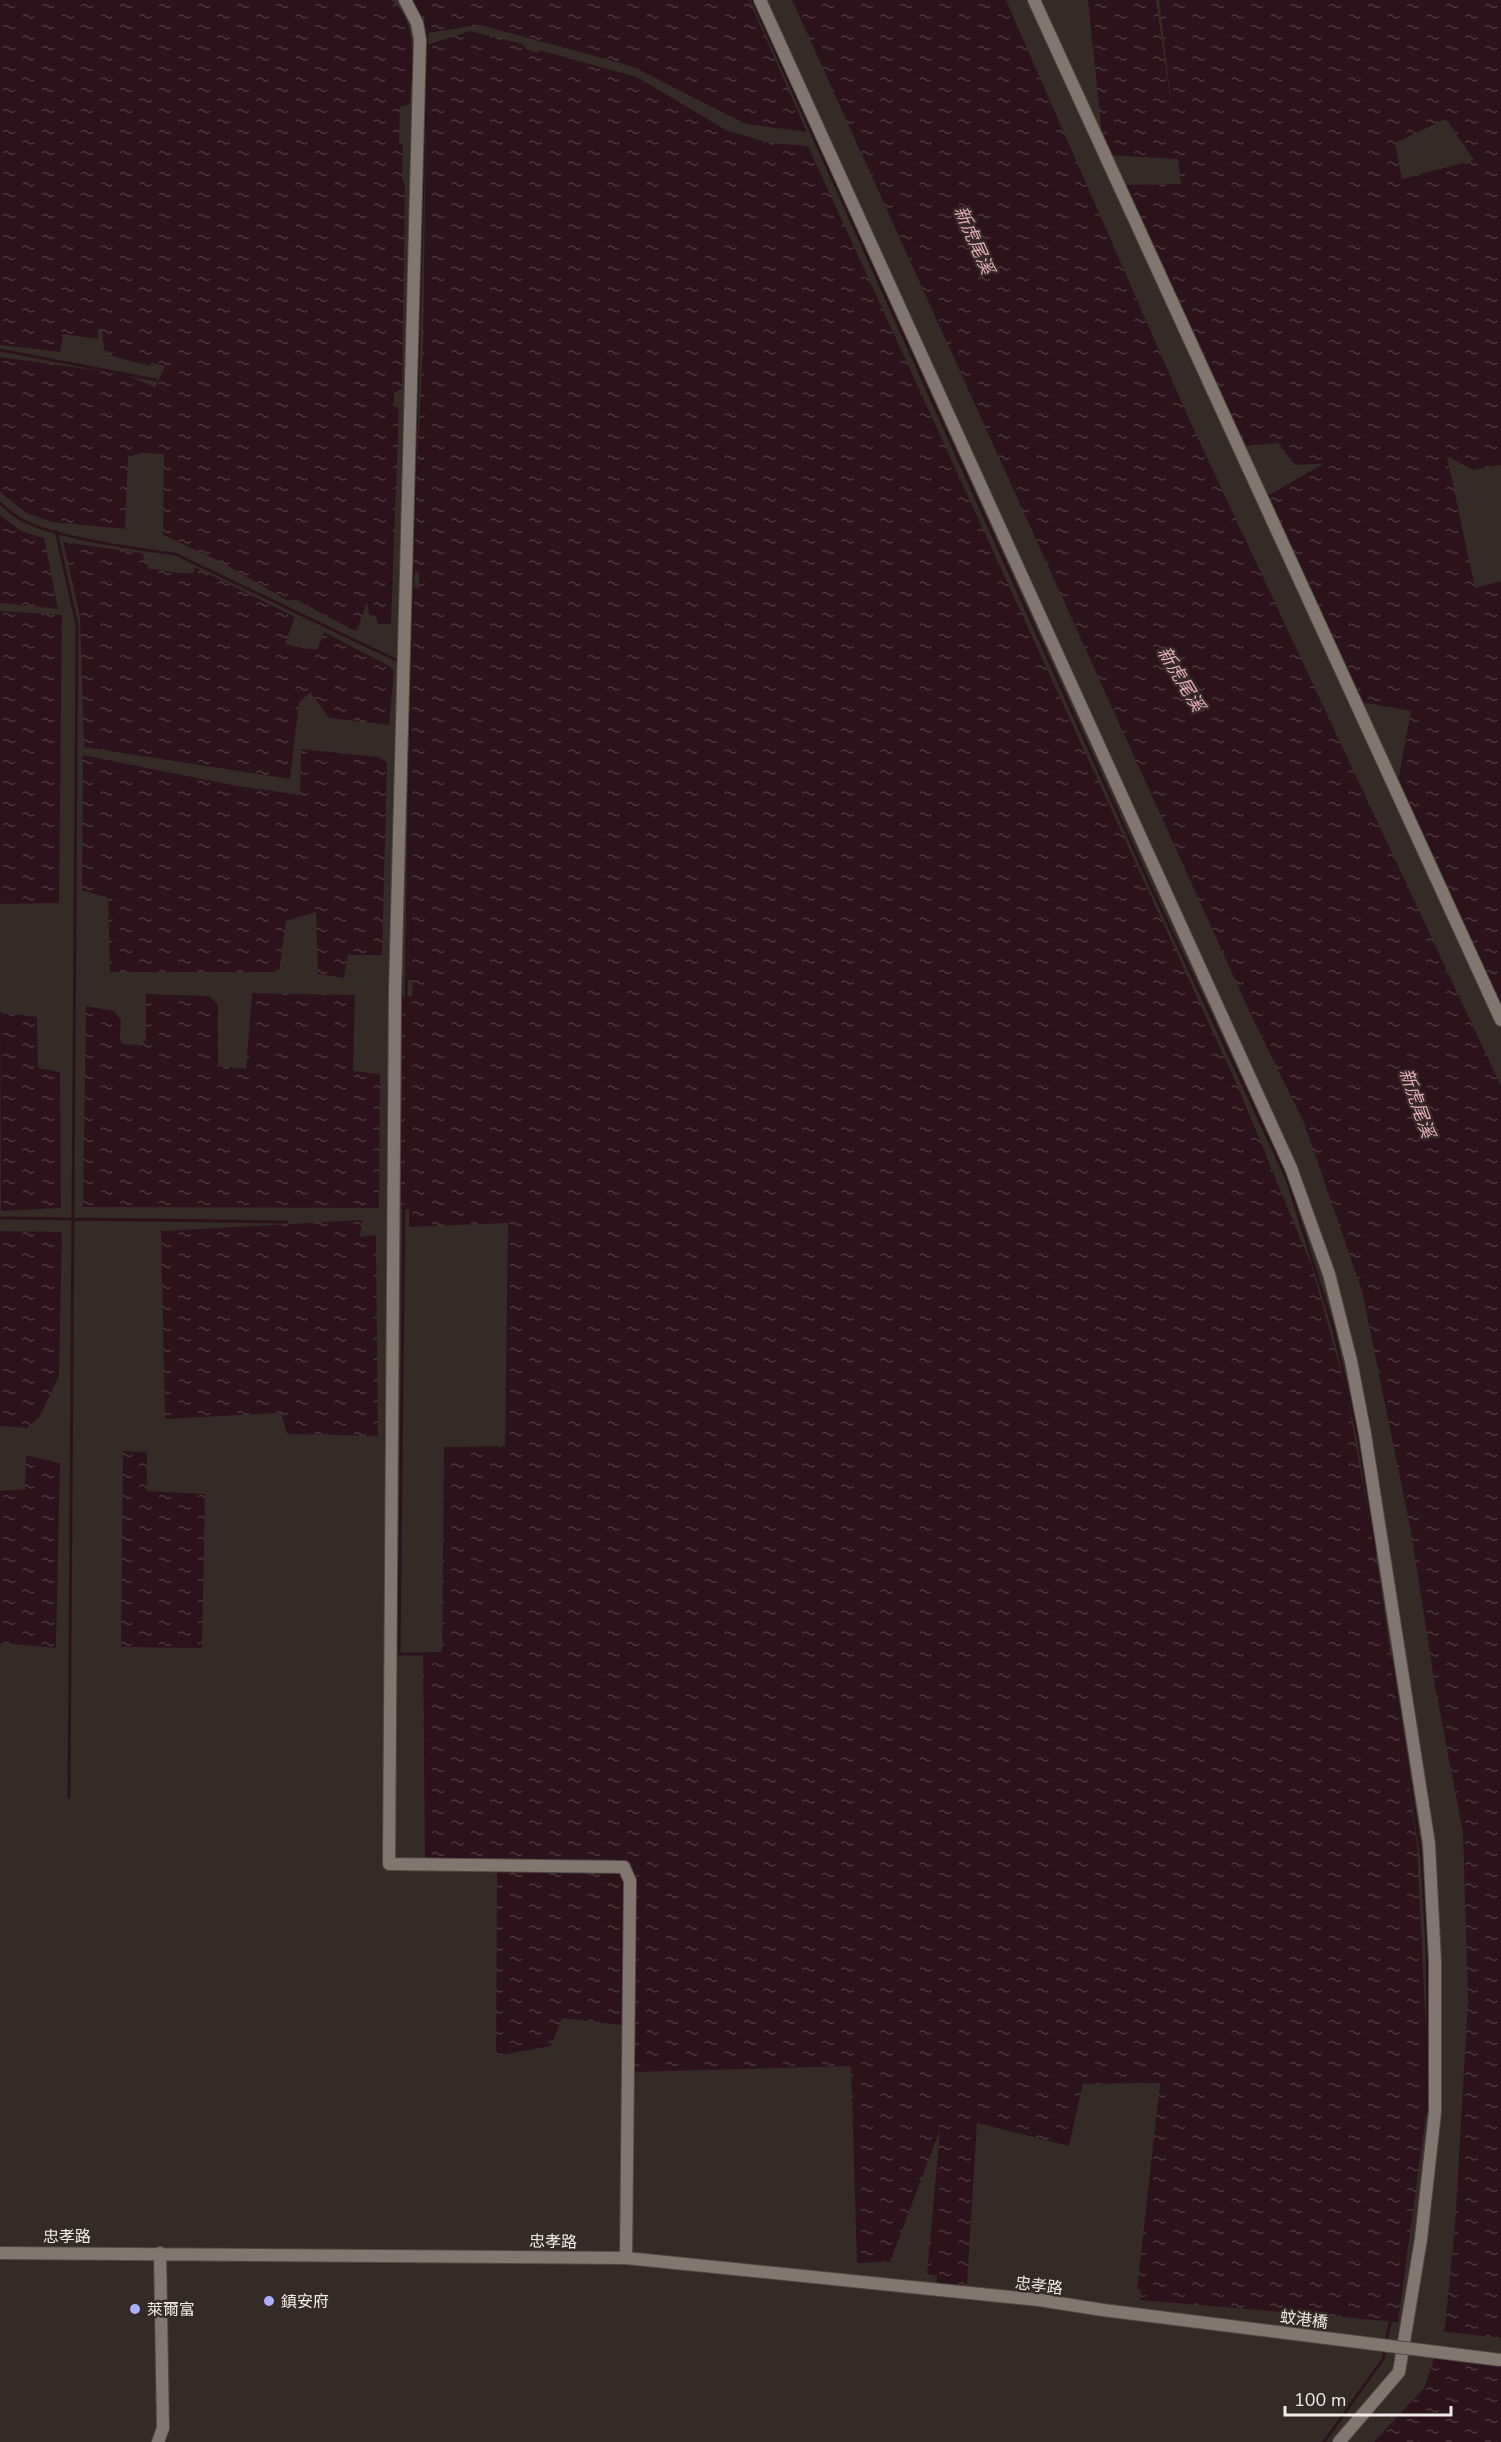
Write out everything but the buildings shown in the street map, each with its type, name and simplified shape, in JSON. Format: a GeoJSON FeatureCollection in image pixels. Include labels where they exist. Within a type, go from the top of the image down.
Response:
{"type":"FeatureCollection","features":[{"type":"Feature","properties":{"kind":"street"},"geometry":{"type":"LineString","coordinates":[[405,0],[417,23],[420,40],[395,991],[389,1864],[624,1867],[630,1881],[626,2258]]}},
{"type":"Feature","properties":{"kind":"street"},"geometry":{"type":"LineString","coordinates":[[760,0],[1291,1168],[1329,1274],[1352,1361],[1429,1844],[1435,1961],[1436,2112],[1421,2239],[1399,2372],[1339,2442]]}},
{"type":"Feature","properties":{"kind":"street"},"geometry":{"type":"LineString","coordinates":[[1034,0],[1501,1020]]}},
{"type":"Feature","properties":{"kind":"street","name":"忠孝路"},"geometry":{"type":"LineString","coordinates":[[0,2253],[626,2258],[1039,2300],[1103,2310]]}},
{"type":"Feature","properties":{"kind":"street"},"geometry":{"type":"LineString","coordinates":[[158,2442],[163,2428],[160,2253]]}},
{"type":"Feature","properties":{"kind":"street","name":"蚊港橋"},"geometry":{"type":"LineString","coordinates":[[1103,2310],[1501,2360]]}},
{"type":"Feature","properties":{"kind":"water"},"geometry":{"type":"Polygon","coordinates":[[[0,0],[391,0],[400,9],[407,21],[410,34],[412,63],[410,104],[400,107],[399,143],[403,144],[402,178],[405,186],[402,388],[394,393],[394,406],[399,409],[391,624],[378,624],[376,616],[369,615],[367,602],[357,630],[353,630],[297,600],[286,600],[221,562],[163,535],[164,454],[142,453],[128,457],[125,529],[52,522],[26,513],[0,492],[0,357],[123,374],[155,387],[165,366],[152,363],[149,366],[109,355],[109,352],[104,351],[102,329],[98,329],[98,339],[63,334],[60,352],[0,345],[0,0]]]}},
{"type":"Feature","properties":{"kind":"water"},"geometry":{"type":"Polygon","coordinates":[[[410,0],[749,0],[807,132],[746,124],[631,66],[480,25],[428,33],[410,0]]]}},
{"type":"Feature","properties":{"kind":"water","name":"新虎尾溪"},"geometry":{"type":"Polygon","coordinates":[[[792,0],[1006,0],[1190,421],[1501,1086],[1501,2442],[1374,2442],[1424,2388],[1445,2327],[1455,2226],[1468,2000],[1463,1833],[1435,1686],[1411,1532],[1362,1291],[1304,1123],[1251,1015],[792,0]]]}},
{"type":"Feature","properties":{"kind":"water"},"geometry":{"type":"Polygon","coordinates":[[[1088,0],[1156,0],[1172,110],[1159,0],[1501,0],[1501,465],[1473,470],[1447,456],[1475,588],[1501,581],[1501,1021],[1396,791],[1411,711],[1355,701],[1262,499],[1323,464],[1295,465],[1278,443],[1238,447],[1118,185],[1181,184],[1178,159],[1104,155],[1088,0]],[[1446,119],[1395,143],[1402,179],[1474,160],[1446,119]]]}},
{"type":"Feature","properties":{"kind":"water"},"geometry":{"type":"Polygon","coordinates":[[[470,31],[523,44],[526,49],[539,53],[539,50],[637,77],[726,130],[770,143],[808,146],[1238,1087],[1312,1267],[1347,1394],[1381,1586],[1417,1845],[1429,2093],[1398,2322],[1140,2300],[1141,2290],[1137,2289],[1160,2083],[1083,2084],[1069,2146],[977,2123],[967,2284],[936,2292],[937,2276],[927,2274],[940,2130],[890,2262],[857,2263],[851,2066],[634,2072],[628,2026],[562,2018],[551,2046],[496,2056],[497,1868],[425,1865],[423,1652],[442,1652],[444,1447],[505,1446],[508,1223],[409,1227],[409,1210],[401,1209],[402,997],[412,996],[413,980],[408,980],[412,587],[419,588],[419,573],[412,571],[423,343],[427,45],[470,31]]]}},
{"type":"Feature","properties":{"kind":"water"},"geometry":{"type":"Polygon","coordinates":[[[0,515],[21,531],[44,538],[58,609],[0,603],[0,515]]]}},
{"type":"Feature","properties":{"kind":"water"},"geometry":{"type":"Polygon","coordinates":[[[63,542],[142,553],[149,569],[189,573],[194,572],[195,567],[295,617],[285,644],[317,650],[324,632],[391,667],[394,671],[389,725],[329,718],[310,692],[299,703],[290,779],[84,747],[80,617],[63,542]]]}},
{"type":"Feature","properties":{"kind":"water"},"geometry":{"type":"Polygon","coordinates":[[[0,611],[62,615],[59,903],[0,904],[0,611]]]}},
{"type":"Feature","properties":{"kind":"water"},"geometry":{"type":"Polygon","coordinates":[[[301,749],[378,757],[387,762],[382,955],[348,955],[344,978],[318,974],[316,912],[286,921],[279,972],[110,972],[108,898],[82,890],[83,755],[232,785],[300,795],[301,749]]]}},
{"type":"Feature","properties":{"kind":"water"},"geometry":{"type":"Polygon","coordinates":[[[252,993],[355,995],[353,1071],[380,1074],[379,1208],[83,1207],[86,1006],[114,1011],[121,1020],[120,1038],[123,1044],[140,1045],[146,1040],[146,994],[209,996],[218,1005],[218,1066],[246,1069],[252,993]]]}},
{"type":"Feature","properties":{"kind":"water"},"geometry":{"type":"Polygon","coordinates":[[[0,1012],[37,1017],[38,1068],[60,1072],[61,1208],[1,1211],[0,1012]]]}},
{"type":"Feature","properties":{"kind":"water"},"geometry":{"type":"Polygon","coordinates":[[[362,1220],[360,1237],[376,1235],[378,1436],[287,1434],[281,1413],[165,1419],[161,1231],[362,1220]]]}},
{"type":"Feature","properties":{"kind":"water"},"geometry":{"type":"Polygon","coordinates":[[[0,1231],[62,1232],[59,1376],[40,1416],[27,1428],[0,1426],[0,1231]]]}},
{"type":"Feature","properties":{"kind":"water"},"geometry":{"type":"Polygon","coordinates":[[[123,1451],[147,1452],[147,1491],[205,1494],[202,1648],[121,1647],[123,1451]]]}},
{"type":"Feature","properties":{"kind":"water"},"geometry":{"type":"Polygon","coordinates":[[[26,1455],[60,1463],[56,1648],[0,1643],[0,1491],[25,1489],[26,1455]]]}},
{"type":"Feature","properties":{"kind":"pier"},"geometry":{"type":"Polygon","coordinates":[[[1440,2331],[1501,2338],[1501,2360],[1433,2352],[1440,2331]]]}},
{"type":"Feature","properties":{"kind":"waterway"},"geometry":{"type":"LineString","coordinates":[[752,0],[1156,898],[1287,1179],[1333,1327],[1359,1442],[1376,1554]]}},
{"type":"Feature","properties":{"kind":"waterway"},"geometry":{"type":"LineString","coordinates":[[413,554],[427,30]]}},
{"type":"Feature","properties":{"kind":"waterway"},"geometry":{"type":"LineString","coordinates":[[0,350],[156,380]]}},
{"type":"Feature","properties":{"kind":"waterway"},"geometry":{"type":"LineString","coordinates":[[0,503],[22,520],[55,532],[97,542],[175,554],[400,662]]}},
{"type":"Feature","properties":{"kind":"waterway"},"geometry":{"type":"LineString","coordinates":[[56,531],[77,625],[69,1797]]}},
{"type":"Feature","properties":{"kind":"waterway"},"geometry":{"type":"LineString","coordinates":[[406,998],[413,570]]}},
{"type":"Feature","properties":{"kind":"waterway"},"geometry":{"type":"LineString","coordinates":[[404,1205],[399,1654],[427,1654]]}},
{"type":"Feature","properties":{"kind":"waterway"},"geometry":{"type":"LineString","coordinates":[[0,1218],[287,1222]]}},
{"type":"Feature","properties":{"kind":"waterway"},"geometry":{"type":"LineString","coordinates":[[1391,1659],[1422,1860],[1427,1947],[1428,2085]]}},
{"type":"Feature","properties":{"kind":"waterway"},"geometry":{"type":"LineString","coordinates":[[1426,2112],[1428,2094]]}},
{"type":"Feature","properties":{"kind":"waterway"},"geometry":{"type":"LineString","coordinates":[[1386,2342],[1391,2319]]}},
{"type":"Feature","properties":{"kind":"waterway"},"geometry":{"type":"LineString","coordinates":[[1324,2442],[1383,2359],[1385,2349]]}},
{"type":"Feature","properties":{"kind":"place","name":"鎮安府"},"geometry":{"type":"Point","coordinates":[269,2301]}},
{"type":"Feature","properties":{"kind":"place","name":"萊爾富"},"geometry":{"type":"Point","coordinates":[135,2309]}}]}
